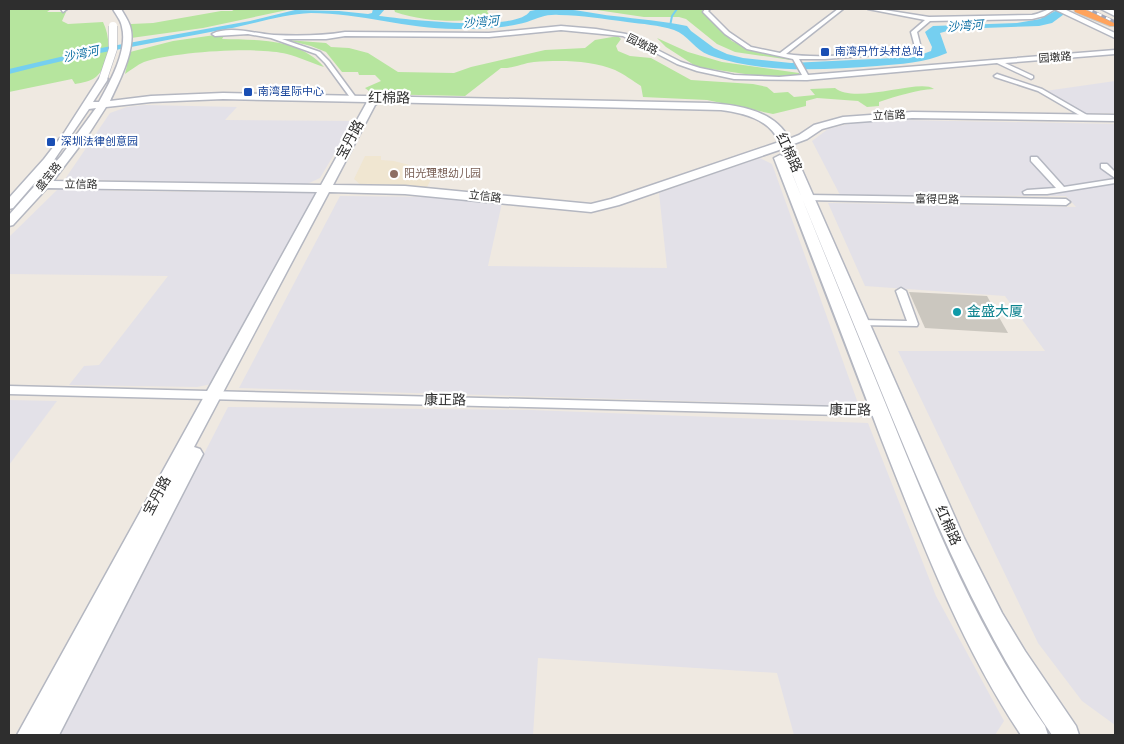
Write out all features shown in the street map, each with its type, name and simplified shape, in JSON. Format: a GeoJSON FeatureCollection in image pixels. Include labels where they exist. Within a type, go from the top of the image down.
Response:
{"type":"FeatureCollection","features":[{"type":"Feature","properties":{"kind":"highway"},"geometry":{"type":"LineString","coordinates":[[1078,9],[1115,24]]}},
{"type":"Feature","properties":{"kind":"highway"},"geometry":{"type":"LineString","coordinates":[[1097,9],[1115,24]]}},
{"type":"Feature","properties":{"kind":"main road"},"geometry":{"type":"LineString","coordinates":[[97,106],[118,78],[126,41],[125,24],[117,9]]}},
{"type":"Feature","properties":{"kind":"main road"},"geometry":{"type":"LineString","coordinates":[[1058,9],[1115,36]]}},
{"type":"Feature","properties":{"kind":"main road"},"geometry":{"type":"LineString","coordinates":[[1105,9],[1115,14]]}},
{"type":"Feature","properties":{"kind":"main road"},"geometry":{"type":"LineString","coordinates":[[97,106],[103,79],[113,49],[112,23]]}},
{"type":"Feature","properties":{"kind":"main road","name":"红棉路"},"geometry":{"type":"LineString","coordinates":[[97,106],[200,97],[354,99],[373,107],[407,104],[724,112],[759,124],[780,146],[808,198],[945,522],[977,589],[1045,705],[1067,735]]}},
{"type":"Feature","properties":{"kind":"main road","name":"红棉路"},"geometry":{"type":"LineString","coordinates":[[97,106],[197,100],[339,102],[373,107],[727,108],[762,118],[778,130],[780,146],[880,412],[926,528],[958,598],[1021,714],[1036,735]]}},
{"type":"Feature","properties":{"kind":"main road","name":"盛宝路"},"geometry":{"type":"LineString","coordinates":[[9,222],[83,135],[97,106]]}},
{"type":"Feature","properties":{"kind":"main road","name":"盛宝路"},"geometry":{"type":"LineString","coordinates":[[9,205],[97,106]]}},
{"type":"Feature","properties":{"kind":"main road","name":"宝丹路"},"geometry":{"type":"LineString","coordinates":[[28,735],[218,396],[373,107]]}},
{"type":"Feature","properties":{"kind":"main road","name":"立信路"},"geometry":{"type":"LineString","coordinates":[[43,184],[436,192],[566,207],[591,208],[624,199],[780,146],[818,127],[843,120],[912,115],[1115,116]]}},
{"type":"Feature","properties":{"kind":"main road","name":"立信路"},"geometry":{"type":"LineString","coordinates":[[983,115],[1115,116]]}},
{"type":"Feature","properties":{"kind":"main road","name":"宝丹路"},"geometry":{"type":"LineString","coordinates":[[46,735],[218,396]]}},
{"type":"Feature","properties":{"kind":"street"},"geometry":{"type":"LineString","coordinates":[[708,9],[705,12],[727,33],[749,48],[795,57],[847,56],[912,51],[918,48],[914,32],[929,19]]}},
{"type":"Feature","properties":{"kind":"street"},"geometry":{"type":"LineString","coordinates":[[781,55],[841,9]]}},
{"type":"Feature","properties":{"kind":"street"},"geometry":{"type":"LineString","coordinates":[[870,9],[929,19],[1032,17],[1042,15],[1052,9]]}},
{"type":"Feature","properties":{"kind":"street","name":"园墩路"},"geometry":{"type":"LineString","coordinates":[[272,37],[326,37],[345,34],[489,35],[561,28],[624,36],[680,63],[699,70],[734,77],[807,78],[1115,52]]}},
{"type":"Feature","properties":{"kind":"street"},"geometry":{"type":"LineString","coordinates":[[215,34],[248,32],[272,37],[318,53],[327,62],[354,99]]}},
{"type":"Feature","properties":{"kind":"street"},"geometry":{"type":"LineString","coordinates":[[795,57],[807,78]]}},
{"type":"Feature","properties":{"kind":"street"},"geometry":{"type":"LineString","coordinates":[[999,62],[1031,78]]}},
{"type":"Feature","properties":{"kind":"street"},"geometry":{"type":"LineString","coordinates":[[997,76],[1040,90],[1083,115]]}},
{"type":"Feature","properties":{"kind":"street"},"geometry":{"type":"LineString","coordinates":[[1034,159],[1062,190]]}},
{"type":"Feature","properties":{"kind":"street"},"geometry":{"type":"LineString","coordinates":[[1104,166],[1115,176]]}},
{"type":"Feature","properties":{"kind":"street"},"geometry":{"type":"LineString","coordinates":[[1027,192],[1062,190],[1115,181]]}},
{"type":"Feature","properties":{"kind":"street","name":"富得巴路"},"geometry":{"type":"LineString","coordinates":[[808,198],[1066,202]]}},
{"type":"Feature","properties":{"kind":"street"},"geometry":{"type":"LineString","coordinates":[[861,323],[913,324],[900,291]]}},
{"type":"Feature","properties":{"kind":"street","name":"康正路"},"geometry":{"type":"LineString","coordinates":[[9,390],[880,412]]}},
{"type":"Feature","properties":{"kind":"shaded area"},"geometry":{"type":"Polygon","coordinates":[[[1115,81],[1115,113],[1085,113],[1045,91],[1115,81]]]}},
{"type":"Feature","properties":{"kind":"shaded area"},"geometry":{"type":"Polygon","coordinates":[[[145,105],[237,107],[225,120],[354,121],[320,178],[305,185],[65,179],[110,113],[127,107],[145,105]]]}},
{"type":"Feature","properties":{"kind":"shaded area"},"geometry":{"type":"Polygon","coordinates":[[[904,120],[1115,124],[1115,725],[1082,701],[1038,643],[898,351],[1045,351],[1005,296],[865,286],[828,203],[1076,207],[1066,196],[840,195],[812,141],[828,129],[857,122],[904,120]]]}},
{"type":"Feature","properties":{"kind":"shaded area","name":"阳光理想幼儿园"},"geometry":{"type":"Polygon","coordinates":[[[365,156],[381,156],[381,160],[394,161],[429,170],[432,177],[427,187],[362,186],[354,179],[365,156]]]}},
{"type":"Feature","properties":{"kind":"shaded area"},"geometry":{"type":"Polygon","coordinates":[[[760,158],[772,164],[859,406],[239,388],[340,196],[439,197],[502,203],[488,266],[667,268],[659,193],[760,158]]]}},
{"type":"Feature","properties":{"kind":"shaded area"},"geometry":{"type":"Polygon","coordinates":[[[59,188],[120,191],[316,193],[212,384],[197,387],[69,385],[84,366],[99,365],[168,276],[9,274],[9,237],[59,188]]]}},
{"type":"Feature","properties":{"kind":"shaded area"},"geometry":{"type":"Polygon","coordinates":[[[9,400],[57,401],[9,465],[9,400]]]}},
{"type":"Feature","properties":{"kind":"shaded area"},"geometry":{"type":"Polygon","coordinates":[[[228,407],[531,410],[868,423],[936,596],[1004,721],[995,735],[794,735],[777,673],[538,658],[533,735],[60,735],[228,407]]]}},
{"type":"Feature","properties":{"kind":"green space"},"geometry":{"type":"Polygon","coordinates":[[[51,9],[47,12],[66,12],[62,21],[68,24],[103,22],[106,28],[108,50],[102,71],[95,78],[84,82],[75,84],[72,79],[9,92],[9,10],[51,9]]]}},
{"type":"Feature","properties":{"kind":"green space"},"geometry":{"type":"Polygon","coordinates":[[[235,9],[292,9],[203,28],[131,38],[131,24],[153,23],[235,9]]]}},
{"type":"Feature","properties":{"kind":"green space"},"geometry":{"type":"Polygon","coordinates":[[[394,9],[491,9],[487,11],[489,15],[486,19],[452,21],[417,18],[395,12],[394,9]]]}},
{"type":"Feature","properties":{"kind":"green space"},"geometry":{"type":"Polygon","coordinates":[[[590,9],[702,9],[704,14],[732,41],[748,49],[792,58],[791,60],[735,52],[717,44],[686,19],[679,17],[644,17],[590,9]]]}},
{"type":"Feature","properties":{"kind":"green space"},"geometry":{"type":"Polygon","coordinates":[[[215,35],[224,36],[222,39],[277,42],[302,51],[324,67],[287,54],[256,50],[237,50],[157,58],[141,63],[125,74],[130,52],[173,41],[215,35]]]}},
{"type":"Feature","properties":{"kind":"green space"},"geometry":{"type":"Polygon","coordinates":[[[618,36],[621,39],[616,46],[618,51],[630,56],[651,58],[691,80],[753,84],[767,87],[774,93],[788,92],[794,97],[815,95],[810,89],[835,88],[857,94],[927,86],[934,89],[906,94],[879,102],[879,106],[867,107],[858,101],[817,98],[806,101],[806,106],[773,114],[707,100],[643,97],[641,86],[615,70],[596,64],[554,61],[534,62],[510,68],[501,68],[465,96],[373,94],[365,88],[381,81],[375,75],[342,72],[326,52],[287,40],[326,43],[331,47],[349,48],[368,53],[398,72],[454,73],[471,67],[545,50],[585,48],[595,40],[618,36]]]}},
{"type":"Feature","properties":{"kind":"green space"},"geometry":{"type":"Polygon","coordinates":[[[657,38],[688,52],[722,62],[799,73],[799,75],[772,78],[697,67],[666,47],[657,38]]]}},
{"type":"Feature","properties":{"kind":"water","name":"沙湾河"},"geometry":{"type":"Polygon","coordinates":[[[550,8],[660,21],[687,26],[714,48],[727,54],[743,58],[791,63],[915,57],[931,51],[932,47],[925,32],[933,26],[1017,23],[1040,19],[1059,9],[1071,9],[1052,23],[1039,26],[955,29],[940,33],[947,53],[930,59],[895,65],[792,69],[750,65],[704,53],[679,32],[668,28],[585,16],[550,15],[511,26],[441,29],[349,16],[311,13],[279,17],[237,27],[90,55],[9,74],[9,69],[90,50],[250,21],[295,10],[368,14],[372,13],[373,9],[385,9],[379,16],[434,22],[483,23],[504,21],[521,18],[530,11],[550,8]]]}},
{"type":"Feature","properties":{"kind":"building","name":"金盛大厦"},"geometry":{"type":"Polygon","coordinates":[[[909,292],[987,296],[1008,333],[925,328],[909,292]]]}},
{"type":"Feature","properties":{"kind":"waterway"},"geometry":{"type":"LineString","coordinates":[[670,26],[672,16],[677,9]]}},
{"type":"Feature","properties":{"kind":"railway"},"geometry":{"type":"LineString","coordinates":[[1088,9],[1115,22]]}},
{"type":"Feature","properties":{"kind":"place","name":"南湾丹竹头村总站"},"geometry":{"type":"Point","coordinates":[825,52]}},
{"type":"Feature","properties":{"kind":"place","name":"南湾星际中心"},"geometry":{"type":"Point","coordinates":[248,92]}},
{"type":"Feature","properties":{"kind":"place","name":"深圳法律创意园"},"geometry":{"type":"Point","coordinates":[51,142]}},
{"type":"Feature","properties":{"kind":"place","name":"阳光理想幼儿园"},"geometry":{"type":"Point","coordinates":[394,174]}},
{"type":"Feature","properties":{"kind":"place","name":"金盛大厦"},"geometry":{"type":"Point","coordinates":[957,312]}}]}
